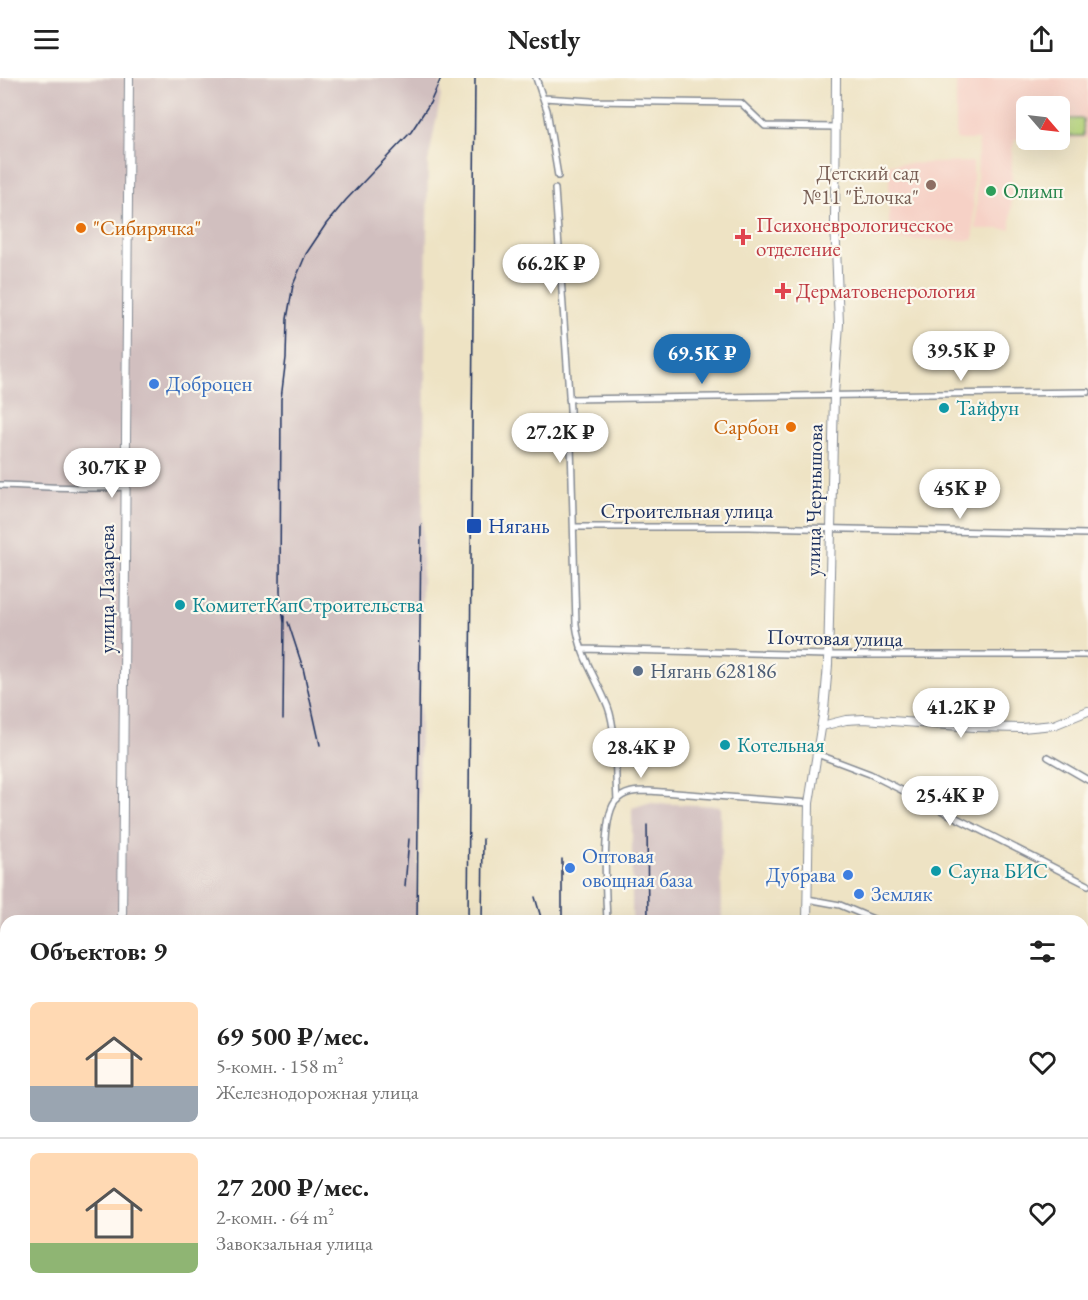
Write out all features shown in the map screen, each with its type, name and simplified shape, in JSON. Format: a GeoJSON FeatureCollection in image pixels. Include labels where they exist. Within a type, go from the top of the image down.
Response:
{"type":"FeatureCollection","features":[{"type":"Feature","properties":{"kind":"main road","name":"улица Лазарева"},"geometry":{"type":"LineString","coordinates":[[122,915],[129,78]]}},
{"type":"Feature","properties":{"kind":"main road","name":"улица Чернышова"},"geometry":{"type":"LineString","coordinates":[[807,915],[809,803],[822,726],[828,655],[834,394],[838,332],[835,260],[836,78]]}},
{"type":"Feature","properties":{"kind":"main road"},"geometry":{"type":"LineString","coordinates":[[822,726],[846,720],[864,719],[974,727],[1034,728],[1065,721],[1088,711]]}},
{"type":"Feature","properties":{"kind":"street"},"geometry":{"type":"LineString","coordinates":[[536,78],[544,98],[558,176]]}},
{"type":"Feature","properties":{"kind":"street"},"geometry":{"type":"LineString","coordinates":[[544,98],[591,101],[741,103],[765,126],[836,127]]}},
{"type":"Feature","properties":{"kind":"street"},"geometry":{"type":"LineString","coordinates":[[555,189],[569,399],[576,624],[581,649],[608,708],[612,725],[617,800]]}},
{"type":"Feature","properties":{"kind":"street"},"geometry":{"type":"LineString","coordinates":[[569,399],[1088,392]]}},
{"type":"Feature","properties":{"kind":"street"},"geometry":{"type":"LineString","coordinates":[[0,485],[90,489],[125,487]]}},
{"type":"Feature","properties":{"kind":"street","name":"Строительная улица"},"geometry":{"type":"LineString","coordinates":[[574,527],[749,527],[1088,534]]}},
{"type":"Feature","properties":{"kind":"street","name":"Почтовая улица"},"geometry":{"type":"LineString","coordinates":[[581,649],[828,655],[1088,655]]}},
{"type":"Feature","properties":{"kind":"street"},"geometry":{"type":"LineString","coordinates":[[817,754],[878,778],[1088,885]]}},
{"type":"Feature","properties":{"kind":"street"},"geometry":{"type":"LineString","coordinates":[[1048,757],[1088,780]]}},
{"type":"Feature","properties":{"kind":"street"},"geometry":{"type":"LineString","coordinates":[[607,915],[608,816],[617,800],[630,792],[649,791],[809,803]]}},
{"type":"Feature","properties":{"kind":"street"},"geometry":{"type":"LineString","coordinates":[[807,899],[840,905],[864,915]]}},
{"type":"Feature","properties":{"kind":"shaded area"},"geometry":{"type":"Polygon","coordinates":[[[0,78],[441,78],[441,95],[428,162],[417,915],[0,915],[0,78]]]}},
{"type":"Feature","properties":{"kind":"shaded area"},"geometry":{"type":"Polygon","coordinates":[[[956,78],[1088,78],[1088,138],[1070,139],[1070,96],[1016,96],[1016,139],[1012,151],[1011,229],[976,229],[978,140],[956,140],[956,78]]]}},
{"type":"Feature","properties":{"kind":"shaded area","name":"Детский сад №11 \"Ёлочка\""},"geometry":{"type":"Polygon","coordinates":[[[973,162],[974,240],[893,240],[889,233],[889,164],[973,162]]]}},
{"type":"Feature","properties":{"kind":"shaded area"},"geometry":{"type":"Polygon","coordinates":[[[648,803],[720,806],[722,915],[632,915],[632,808],[648,803]]]}},
{"type":"Feature","properties":{"kind":"green space"},"geometry":{"type":"Polygon","coordinates":[[[1070,119],[1083,119],[1083,136],[1070,136],[1070,119]]]}},
{"type":"Feature","properties":{"kind":"railway"},"geometry":{"type":"LineString","coordinates":[[284,623],[280,592],[281,399],[286,358],[287,319],[293,285],[306,254],[326,224],[411,132],[430,103],[441,78]]}},
{"type":"Feature","properties":{"kind":"railway"},"geometry":{"type":"LineString","coordinates":[[468,915],[475,78]]}},
{"type":"Feature","properties":{"kind":"railway"},"geometry":{"type":"LineString","coordinates":[[417,915],[421,525]]}},
{"type":"Feature","properties":{"kind":"railway"},"geometry":{"type":"LineString","coordinates":[[283,719],[284,616]]}},
{"type":"Feature","properties":{"kind":"railway"},"geometry":{"type":"LineString","coordinates":[[288,622],[303,668],[320,745]]}},
{"type":"Feature","properties":{"kind":"railway"},"geometry":{"type":"LineString","coordinates":[[647,825],[648,915]]}},
{"type":"Feature","properties":{"kind":"railway"},"geometry":{"type":"LineString","coordinates":[[405,886],[409,839]]}},
{"type":"Feature","properties":{"kind":"railway"},"geometry":{"type":"LineString","coordinates":[[482,915],[483,839]]}},
{"type":"Feature","properties":{"kind":"railway"},"geometry":{"type":"LineString","coordinates":[[562,859],[562,915]]}},
{"type":"Feature","properties":{"kind":"railway"},"geometry":{"type":"LineString","coordinates":[[535,897],[540,915]]}},
{"type":"Feature","properties":{"kind":"place","name":"Детский сад №11 \"Ёлочка\""},"geometry":{"type":"Point","coordinates":[931,185]}},
{"type":"Feature","properties":{"kind":"place","name":"Олимп"},"geometry":{"type":"Point","coordinates":[991,191]}},
{"type":"Feature","properties":{"kind":"place","name":"\"Сибирячка\""},"geometry":{"type":"Point","coordinates":[81,228]}},
{"type":"Feature","properties":{"kind":"place","name":"Психоневрологическое отделение"},"geometry":{"type":"Point","coordinates":[743,237]}},
{"type":"Feature","properties":{"kind":"place","name":"Дерматовенерология"},"geometry":{"type":"Point","coordinates":[783,291]}},
{"type":"Feature","properties":{"kind":"place","name":"Доброцен"},"geometry":{"type":"Point","coordinates":[154,384]}},
{"type":"Feature","properties":{"kind":"place","name":"Тайфун"},"geometry":{"type":"Point","coordinates":[944,408]}},
{"type":"Feature","properties":{"kind":"place","name":"Сарбон"},"geometry":{"type":"Point","coordinates":[791,427]}},
{"type":"Feature","properties":{"kind":"place","name":"Нягань"},"geometry":{"type":"Point","coordinates":[474,526]}},
{"type":"Feature","properties":{"kind":"place","name":"КомитетКапСтроительства"},"geometry":{"type":"Point","coordinates":[180,605]}},
{"type":"Feature","properties":{"kind":"place","name":"Нягань 628186"},"geometry":{"type":"Point","coordinates":[638,671]}},
{"type":"Feature","properties":{"kind":"place","name":"Котельная"},"geometry":{"type":"Point","coordinates":[725,745]}},
{"type":"Feature","properties":{"kind":"place","name":"Оптовая овощная база"},"geometry":{"type":"Point","coordinates":[570,868]}},
{"type":"Feature","properties":{"kind":"place","name":"Сауна БИС"},"geometry":{"type":"Point","coordinates":[936,871]}},
{"type":"Feature","properties":{"kind":"place","name":"Дубрава"},"geometry":{"type":"Point","coordinates":[848,875]}},
{"type":"Feature","properties":{"kind":"place","name":"Земляк"},"geometry":{"type":"Point","coordinates":[859,894]}}]}
